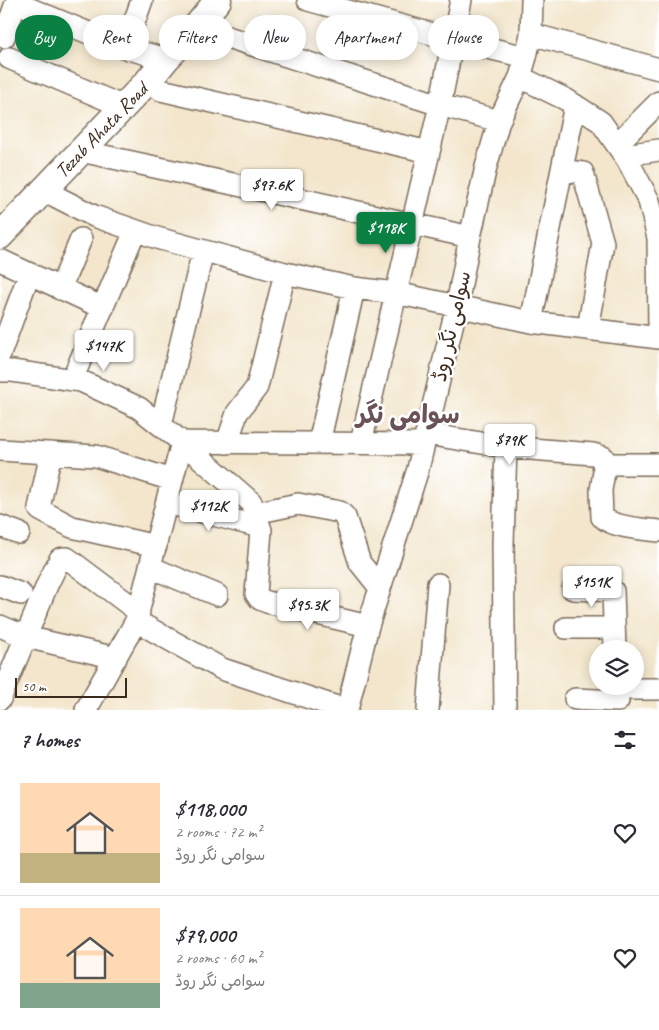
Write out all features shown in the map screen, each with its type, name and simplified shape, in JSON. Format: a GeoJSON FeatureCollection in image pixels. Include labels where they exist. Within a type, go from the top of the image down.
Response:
{"type":"FeatureCollection","features":[{"type":"Feature","properties":{"kind":"main road","name":"Tezab Ahata Road"},"geometry":{"type":"LineString","coordinates":[[206,15],[218,0]]}},
{"type":"Feature","properties":{"kind":"main road","name":"Tezab Ahata Road"},"geometry":{"type":"LineString","coordinates":[[4,226],[43,190],[124,107],[148,82],[165,60]]}},
{"type":"Feature","properties":{"kind":"street"},"geometry":{"type":"LineString","coordinates":[[137,15],[142,0]]}},
{"type":"Feature","properties":{"kind":"street"},"geometry":{"type":"LineString","coordinates":[[308,0],[428,33]]}},
{"type":"Feature","properties":{"kind":"street"},"geometry":{"type":"LineString","coordinates":[[458,15],[461,0]]}},
{"type":"Feature","properties":{"kind":"street","name":"سوامی نگر روڈ"},"geometry":{"type":"LineString","coordinates":[[346,710],[368,626],[418,469],[486,167],[499,121],[523,67],[532,34],[532,0]]}},
{"type":"Feature","properties":{"kind":"street"},"geometry":{"type":"LineString","coordinates":[[4,36],[6,13],[16,3],[83,30]]}},
{"type":"Feature","properties":{"kind":"street"},"geometry":{"type":"LineString","coordinates":[[532,34],[659,69]]}},
{"type":"Feature","properties":{"kind":"street"},"geometry":{"type":"LineString","coordinates":[[234,39],[440,105],[499,121]]}},
{"type":"Feature","properties":{"kind":"street"},"geometry":{"type":"LineString","coordinates":[[9,58],[124,107]]}},
{"type":"Feature","properties":{"kind":"street"},"geometry":{"type":"LineString","coordinates":[[499,58],[523,67],[601,122],[621,149],[649,201],[658,238],[659,331]]}},
{"type":"Feature","properties":{"kind":"street"},"geometry":{"type":"LineString","coordinates":[[361,443],[450,60]]}},
{"type":"Feature","properties":{"kind":"street"},"geometry":{"type":"LineString","coordinates":[[148,82],[161,90],[429,152]]}},
{"type":"Feature","properties":{"kind":"street"},"geometry":{"type":"LineString","coordinates":[[621,149],[659,102]]}},
{"type":"Feature","properties":{"kind":"street"},"geometry":{"type":"LineString","coordinates":[[531,322],[575,105]]}},
{"type":"Feature","properties":{"kind":"street"},"geometry":{"type":"LineString","coordinates":[[621,149],[659,150]]}},
{"type":"Feature","properties":{"kind":"street"},"geometry":{"type":"LineString","coordinates":[[81,151],[470,237]]}},
{"type":"Feature","properties":{"kind":"street"},"geometry":{"type":"LineString","coordinates":[[562,170],[583,174],[603,243],[588,329]]}},
{"type":"Feature","properties":{"kind":"street"},"geometry":{"type":"LineString","coordinates":[[43,190],[94,216],[157,238],[284,273],[354,288],[396,293],[531,322],[659,338]]}},
{"type":"Feature","properties":{"kind":"street"},"geometry":{"type":"LineString","coordinates":[[72,380],[135,230]]}},
{"type":"Feature","properties":{"kind":"street"},"geometry":{"type":"LineString","coordinates":[[60,289],[81,239]]}},
{"type":"Feature","properties":{"kind":"street"},"geometry":{"type":"LineString","coordinates":[[161,425],[203,251]]}},
{"type":"Feature","properties":{"kind":"street"},"geometry":{"type":"LineString","coordinates":[[0,260],[103,308]]}},
{"type":"Feature","properties":{"kind":"street"},"geometry":{"type":"LineString","coordinates":[[227,443],[236,413],[257,387],[284,273]]}},
{"type":"Feature","properties":{"kind":"street"},"geometry":{"type":"LineString","coordinates":[[0,354],[29,274]]}},
{"type":"Feature","properties":{"kind":"street"},"geometry":{"type":"LineString","coordinates":[[319,443],[354,288]]}},
{"type":"Feature","properties":{"kind":"street"},"geometry":{"type":"LineString","coordinates":[[0,371],[12,371],[81,382],[139,408],[182,442],[251,502],[261,530],[256,594],[260,599],[368,626]]}},
{"type":"Feature","properties":{"kind":"street"},"geometry":{"type":"LineString","coordinates":[[182,442],[361,443],[425,439],[593,454],[603,457],[602,517],[607,521],[628,527],[659,531]]}},
{"type":"Feature","properties":{"kind":"street"},"geometry":{"type":"LineString","coordinates":[[86,710],[116,658],[137,616],[182,442]]}},
{"type":"Feature","properties":{"kind":"street"},"geometry":{"type":"LineString","coordinates":[[505,710],[503,544],[506,447]]}},
{"type":"Feature","properties":{"kind":"street"},"geometry":{"type":"LineString","coordinates":[[0,450],[96,456],[172,480]]}},
{"type":"Feature","properties":{"kind":"street"},"geometry":{"type":"LineString","coordinates":[[51,453],[40,510],[72,527],[156,546]]}},
{"type":"Feature","properties":{"kind":"street"},"geometry":{"type":"LineString","coordinates":[[604,464],[659,464]]}},
{"type":"Feature","properties":{"kind":"street"},"geometry":{"type":"LineString","coordinates":[[167,502],[258,520],[298,504],[340,512],[345,517],[360,562],[380,588]]}},
{"type":"Feature","properties":{"kind":"street"},"geometry":{"type":"LineString","coordinates":[[0,699],[6,668],[26,636],[60,559],[68,558],[137,616],[222,669],[346,710]]}},
{"type":"Feature","properties":{"kind":"street"},"geometry":{"type":"LineString","coordinates":[[150,567],[216,595]]}},
{"type":"Feature","properties":{"kind":"street"},"geometry":{"type":"LineString","coordinates":[[428,710],[438,584]]}},
{"type":"Feature","properties":{"kind":"street"},"geometry":{"type":"LineString","coordinates":[[0,586],[21,594]]}},
{"type":"Feature","properties":{"kind":"street"},"geometry":{"type":"LineString","coordinates":[[566,628],[614,639],[612,590],[573,589]]}},
{"type":"Feature","properties":{"kind":"street"},"geometry":{"type":"LineString","coordinates":[[0,626],[26,636],[116,658]]}},
{"type":"Feature","properties":{"kind":"street"},"geometry":{"type":"LineString","coordinates":[[575,699],[618,697],[659,690]]}},
{"type":"Feature","properties":{"kind":"district","name":"سوامی نگر"},"geometry":{"type":"Point","coordinates":[408,414]}}]}
